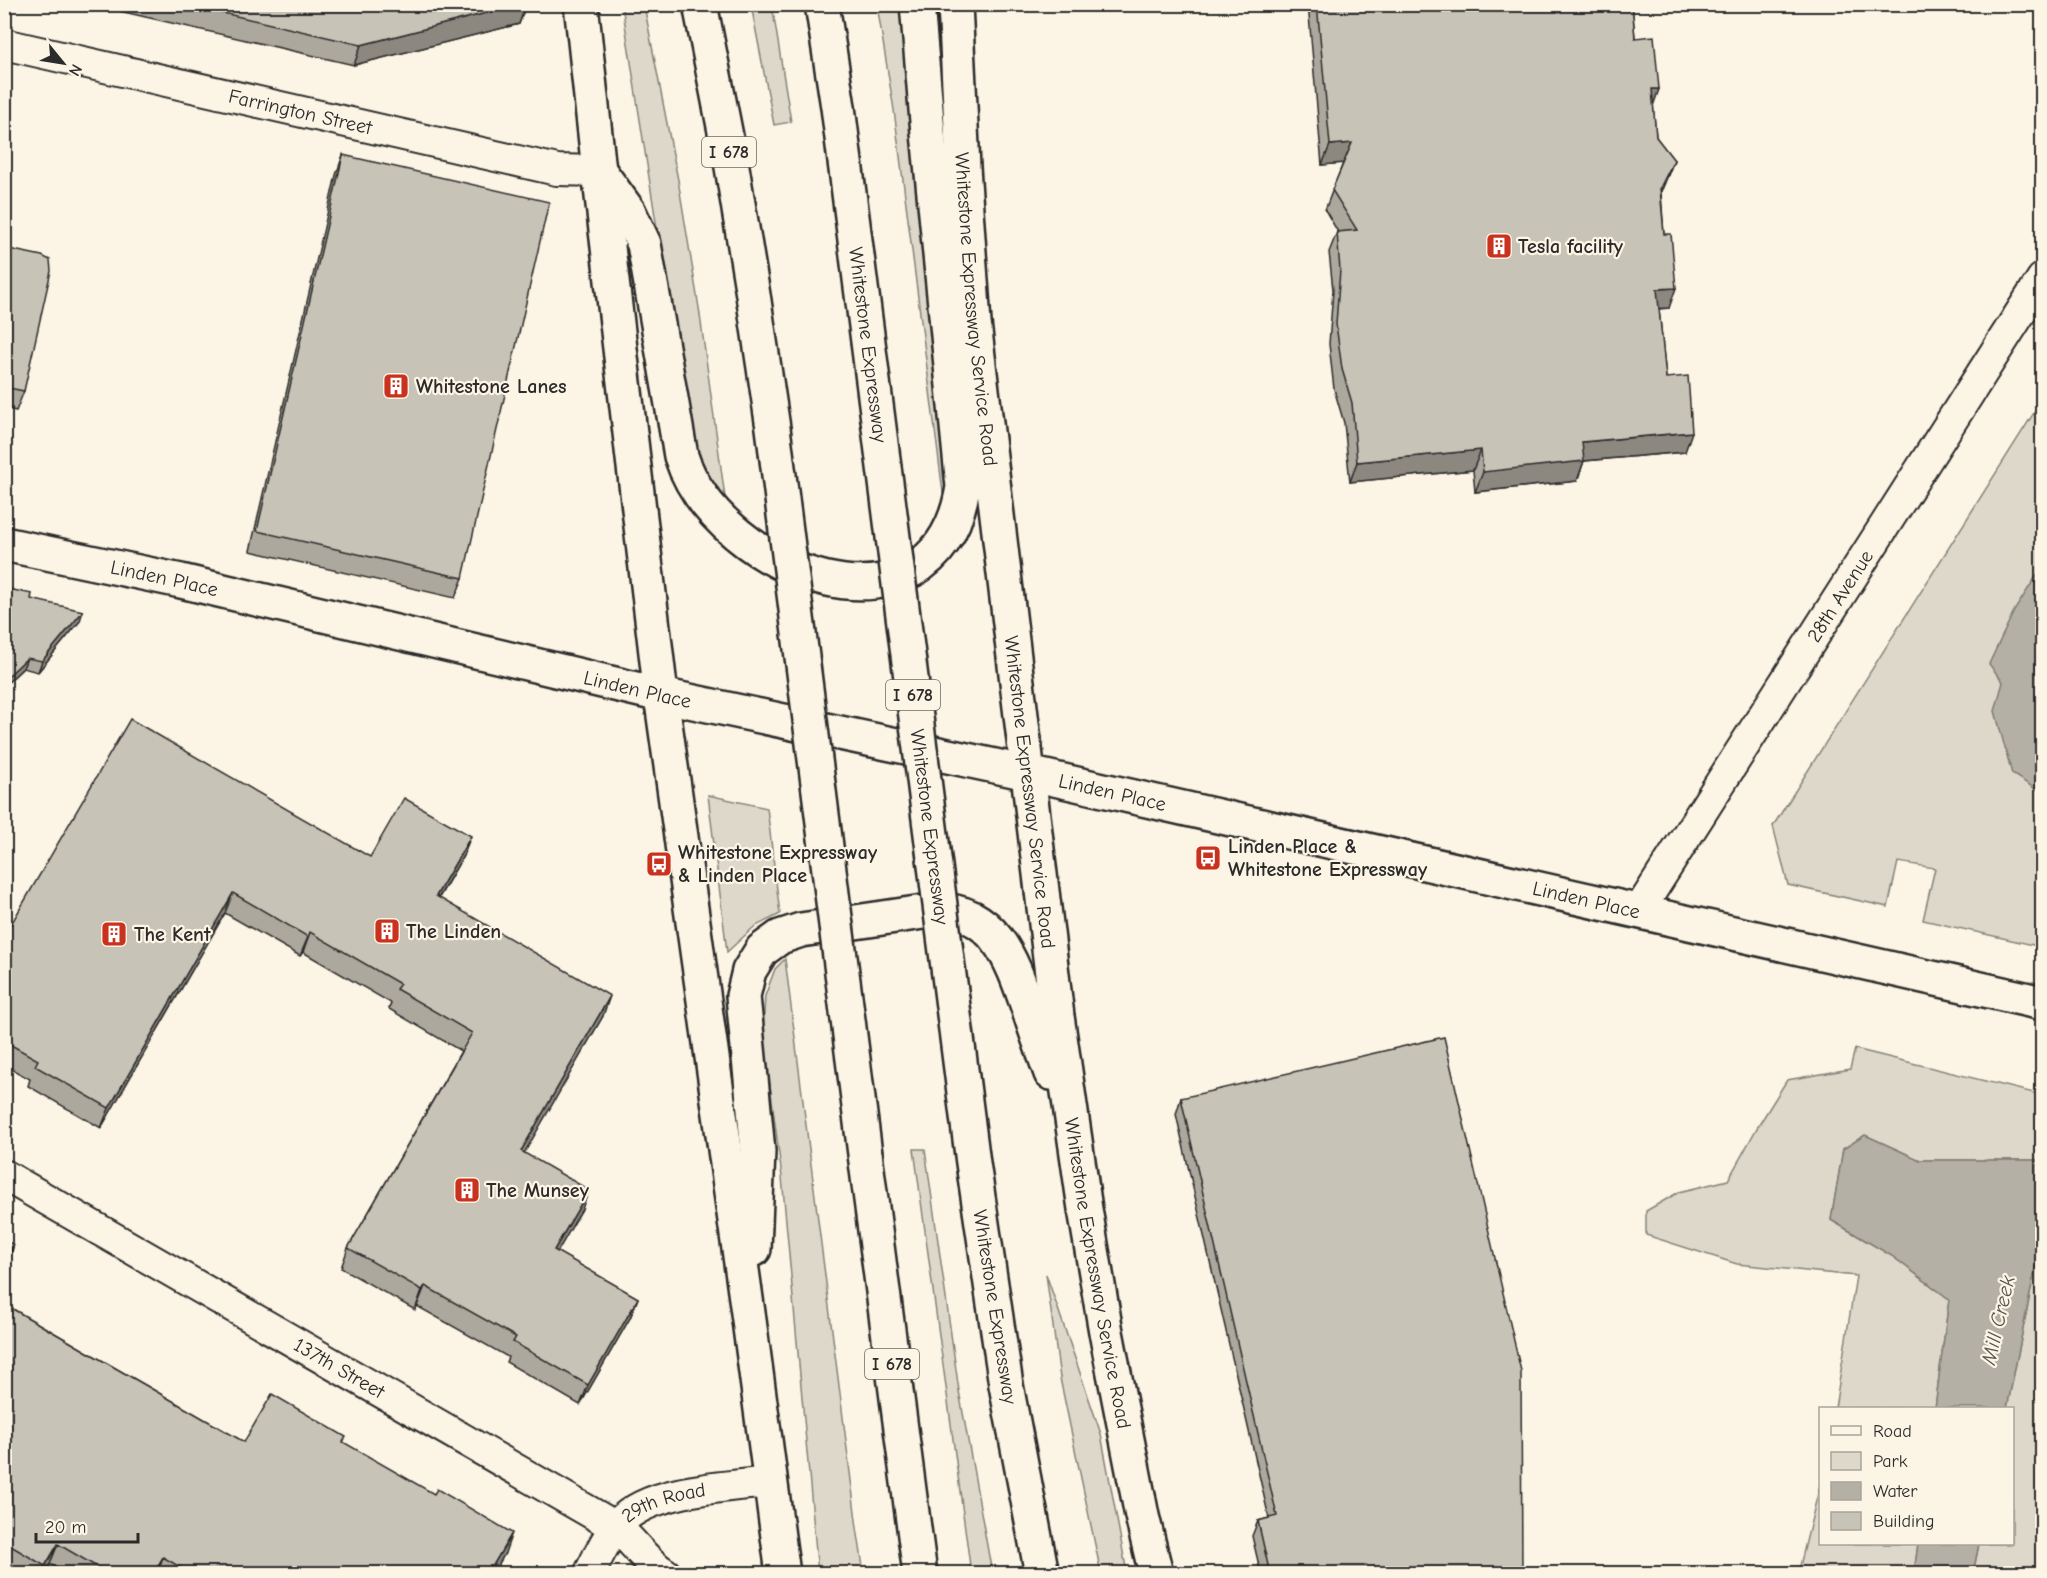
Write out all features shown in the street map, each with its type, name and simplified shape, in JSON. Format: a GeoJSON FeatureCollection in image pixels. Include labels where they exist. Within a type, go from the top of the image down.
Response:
{"type":"FeatureCollection","features":[{"type":"Feature","properties":{"kind":"main road"},"geometry":{"type":"LineString","coordinates":[[581,4],[661,695],[783,1574]]}},
{"type":"Feature","properties":{"kind":"main road","name":"I 678"},"geometry":{"type":"LineString","coordinates":[[700,4],[732,167],[777,464],[920,1574]]}},
{"type":"Feature","properties":{"kind":"main road","name":"Whitestone Expressway"},"geometry":{"type":"LineString","coordinates":[[822,4],[838,107],[973,1163],[1006,1385],[1042,1574]]}},
{"type":"Feature","properties":{"kind":"main road"},"geometry":{"type":"LineString","coordinates":[[599,171],[629,212],[644,244],[681,456],[689,477],[708,507],[757,548],[810,576],[835,581],[861,582],[886,579],[912,570],[946,537],[957,514],[963,487],[917,4]]}},
{"type":"Feature","properties":{"kind":"main road","name":"Whitestone Expressway Service Road"},"geometry":{"type":"LineString","coordinates":[[955,4],[963,167],[975,323],[1058,1016],[1076,1146],[1118,1395],[1156,1574]]}},
{"type":"Feature","properties":{"kind":"main road","name":"Linden Place"},"geometry":{"type":"LineString","coordinates":[[4,544],[202,586],[661,695],[1028,773],[2043,1004]]}},
{"type":"Feature","properties":{"kind":"main road"},"geometry":{"type":"LineString","coordinates":[[749,1320],[758,1151],[743,996],[745,982],[755,960],[770,943],[780,937],[801,930],[937,910],[951,910],[976,919],[996,938],[1012,965],[1076,1146]]}},
{"type":"Feature","properties":{"kind":"street","name":"Farrington Street"},"geometry":{"type":"LineString","coordinates":[[4,44],[557,170],[599,171]]}},
{"type":"Feature","properties":{"kind":"street","name":"28th Avenue"},"geometry":{"type":"LineString","coordinates":[[1638,912],[2043,279]]}},
{"type":"Feature","properties":{"kind":"street","name":"137th Street"},"geometry":{"type":"LineString","coordinates":[[4,1175],[616,1527],[652,1564],[666,1574]]}},
{"type":"Feature","properties":{"kind":"street","name":"29th Road"},"geometry":{"type":"LineString","coordinates":[[589,1574],[616,1527],[636,1508],[663,1498],[770,1482]]}},
{"type":"Feature","properties":{"kind":"green space"},"geometry":{"type":"Polygon","coordinates":[[[622,5],[644,5],[678,180],[699,308],[727,512],[698,461],[687,420],[622,5]]]}},
{"type":"Feature","properties":{"kind":"green space"},"geometry":{"type":"Polygon","coordinates":[[[751,5],[772,5],[791,122],[774,125],[751,5]]]}},
{"type":"Feature","properties":{"kind":"green space"},"geometry":{"type":"Polygon","coordinates":[[[877,5],[900,5],[954,481],[946,516],[894,110],[877,5]]]}},
{"type":"Feature","properties":{"kind":"green space"},"geometry":{"type":"Polygon","coordinates":[[[2042,400],[2042,947],[1923,920],[1935,868],[1898,862],[1888,907],[1788,885],[1773,826],[2042,400]]]}},
{"type":"Feature","properties":{"kind":"green space"},"geometry":{"type":"Polygon","coordinates":[[[708,795],[767,808],[780,914],[754,927],[727,952],[708,795]]]}},
{"type":"Feature","properties":{"kind":"green space"},"geometry":{"type":"Polygon","coordinates":[[[785,959],[864,1573],[818,1573],[782,1177],[763,1031],[765,996],[775,969],[785,959]]]}},
{"type":"Feature","properties":{"kind":"green space"},"geometry":{"type":"Polygon","coordinates":[[[1855,1049],[2042,1095],[2042,1160],[1920,1160],[1865,1135],[1843,1149],[1831,1220],[1892,1256],[1949,1299],[1935,1407],[1835,1407],[1856,1276],[1737,1264],[1646,1235],[1646,1211],[1679,1192],[1728,1180],[1787,1080],[1850,1069],[1855,1049]]]}},
{"type":"Feature","properties":{"kind":"green space"},"geometry":{"type":"Polygon","coordinates":[[[914,1149],[925,1149],[959,1391],[992,1573],[971,1573],[914,1149]]]}},
{"type":"Feature","properties":{"kind":"green space"},"geometry":{"type":"Polygon","coordinates":[[[2042,1235],[2042,1573],[1973,1574],[1979,1545],[2014,1545],[2014,1407],[2007,1407],[2042,1235]]]}},
{"type":"Feature","properties":{"kind":"green space"},"geometry":{"type":"Polygon","coordinates":[[[1046,1274],[1101,1434],[1127,1573],[1101,1573],[1060,1378],[1046,1274]]]}},
{"type":"Feature","properties":{"kind":"green space"},"geometry":{"type":"Polygon","coordinates":[[[1819,1489],[1819,1545],[1918,1545],[1914,1573],[1798,1574],[1819,1489]]]}},
{"type":"Feature","properties":{"kind":"water"},"geometry":{"type":"Polygon","coordinates":[[[2042,567],[2042,793],[2012,774],[1995,711],[2003,682],[1989,664],[2014,611],[2042,567]]]}},
{"type":"Feature","properties":{"kind":"water","name":"Mill Creek"},"geometry":{"type":"Polygon","coordinates":[[[1865,1135],[1920,1160],[2042,1160],[2042,1235],[2007,1407],[1935,1407],[1949,1299],[1892,1256],[1831,1220],[1843,1149],[1865,1135]]]}},
{"type":"Feature","properties":{"kind":"water"},"geometry":{"type":"Polygon","coordinates":[[[1918,1545],[1979,1545],[1973,1573],[1914,1573],[1918,1545]]]}},
{"type":"Feature","properties":{"kind":"building"},"geometry":{"type":"Polygon","coordinates":[[[184,4],[522,4],[361,45],[184,4]]]}},
{"type":"Feature","properties":{"kind":"building","name":"Tesla facility"},"geometry":{"type":"Polygon","coordinates":[[[1317,4],[1632,4],[1635,38],[1654,36],[1659,89],[1652,89],[1656,137],[1674,160],[1660,188],[1664,234],[1671,234],[1676,288],[1657,289],[1666,378],[1688,376],[1692,432],[1582,442],[1584,461],[1483,472],[1481,450],[1357,462],[1352,403],[1342,369],[1336,324],[1340,270],[1337,232],[1357,230],[1332,190],[1352,143],[1330,145],[1317,4]]]}},
{"type":"Feature","properties":{"kind":"building","name":"Whitestone Lanes"},"geometry":{"type":"Polygon","coordinates":[[[343,155],[549,202],[463,578],[257,531],[343,155]]]}},
{"type":"Feature","properties":{"kind":"building"},"geometry":{"type":"Polygon","coordinates":[[[4,248],[42,256],[50,260],[51,271],[24,391],[4,387],[4,248]]]}},
{"type":"Feature","properties":{"kind":"building"},"geometry":{"type":"Polygon","coordinates":[[[4,588],[32,594],[31,599],[83,611],[42,661],[27,658],[7,677],[4,676],[4,588]]]}},
{"type":"Feature","properties":{"kind":"building"},"geometry":{"type":"Polygon","coordinates":[[[130,719],[370,857],[404,798],[471,836],[436,896],[610,996],[521,1151],[589,1190],[554,1250],[638,1298],[588,1385],[513,1342],[516,1337],[425,1286],[422,1290],[348,1248],[472,1033],[396,989],[400,984],[310,932],[308,937],[233,893],[109,1108],[35,1066],[38,1060],[4,1041],[4,932],[6,933],[130,719]]]}},
{"type":"Feature","properties":{"kind":"building"},"geometry":{"type":"Polygon","coordinates":[[[1444,1037],[1521,1371],[1522,1574],[1270,1574],[1258,1521],[1277,1516],[1181,1098],[1444,1037]]]}},
{"type":"Feature","properties":{"kind":"building"},"geometry":{"type":"Polygon","coordinates":[[[4,1240],[14,1245],[4,1261],[4,1240]]]}},
{"type":"Feature","properties":{"kind":"building"},"geometry":{"type":"Polygon","coordinates":[[[4,1304],[244,1442],[272,1394],[346,1437],[343,1442],[434,1494],[437,1489],[512,1533],[488,1574],[383,1574],[374,1568],[371,1574],[192,1574],[163,1557],[153,1574],[109,1574],[58,1544],[45,1566],[4,1542],[4,1304]]]}},
{"type":"Feature","properties":{"kind":"place","name":"Tesla facility"},"geometry":{"type":"Point","coordinates":[1499,246]}},
{"type":"Feature","properties":{"kind":"place","name":"Whitestone Lanes"},"geometry":{"type":"Point","coordinates":[396,386]}},
{"type":"Feature","properties":{"kind":"place","name":"Linden Place & Whitestone Expressway"},"geometry":{"type":"Point","coordinates":[1208,858]}},
{"type":"Feature","properties":{"kind":"place","name":"Whitestone Expressway & Linden Place"},"geometry":{"type":"Point","coordinates":[659,864]}},
{"type":"Feature","properties":{"kind":"place","name":"The Linden"},"geometry":{"type":"Point","coordinates":[387,931]}},
{"type":"Feature","properties":{"kind":"place","name":"The Kent"},"geometry":{"type":"Point","coordinates":[114,934]}},
{"type":"Feature","properties":{"kind":"place","name":"The Munsey"},"geometry":{"type":"Point","coordinates":[467,1190]}}]}
